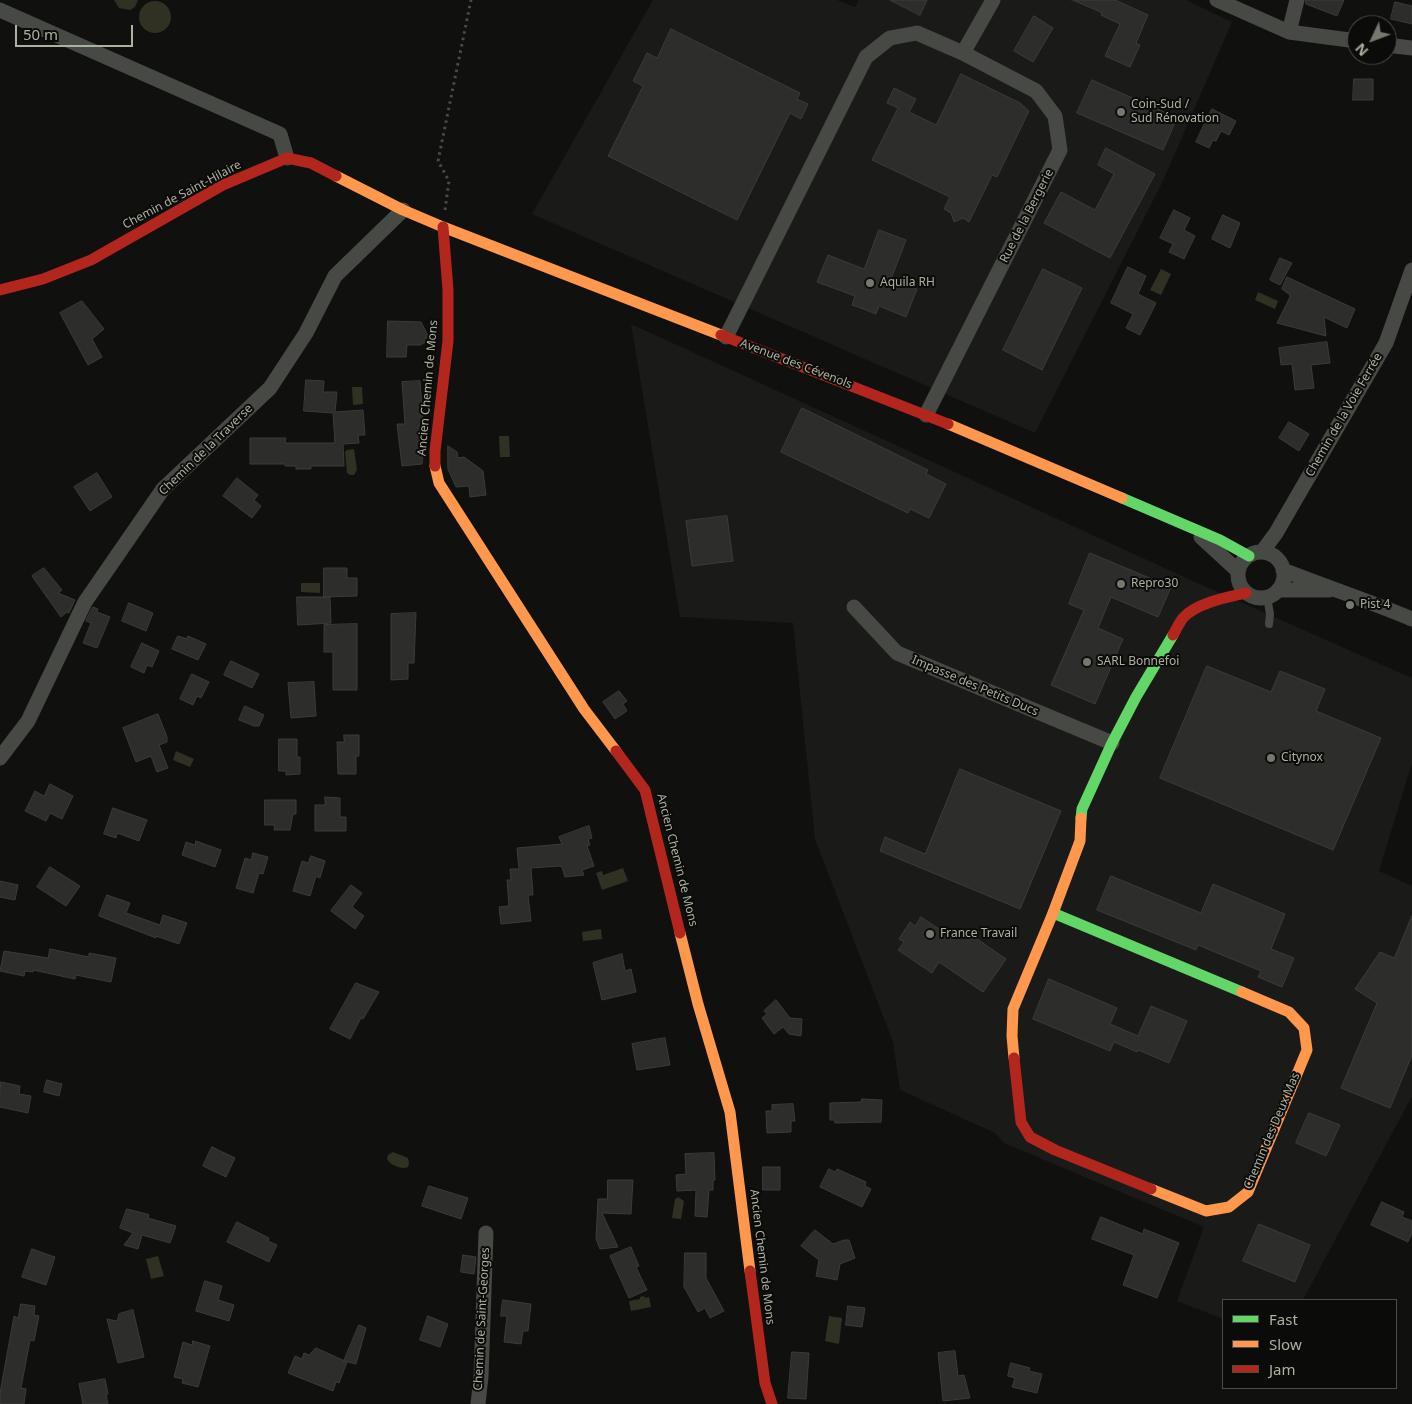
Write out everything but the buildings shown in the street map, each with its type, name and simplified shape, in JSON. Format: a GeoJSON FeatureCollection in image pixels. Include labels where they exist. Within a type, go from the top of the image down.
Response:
{"type":"FeatureCollection","features":[{"type":"Feature","properties":{"kind":"street"},"geometry":{"type":"LineString","coordinates":[[963,53],[993,0]]}},
{"type":"Feature","properties":{"kind":"street"},"geometry":{"type":"LineString","coordinates":[[1218,0],[1289,32],[1347,40]]}},
{"type":"Feature","properties":{"kind":"street"},"geometry":{"type":"LineString","coordinates":[[1289,32],[1297,0]]}},
{"type":"Feature","properties":{"kind":"street"},"geometry":{"type":"LineString","coordinates":[[0,10],[280,134],[287,158],[312,163],[402,210]]}},
{"type":"Feature","properties":{"kind":"street","name":"Rue de la Bergerie"},"geometry":{"type":"LineString","coordinates":[[726,337],[866,57],[890,38],[917,33],[963,53],[1036,91],[1055,116],[1060,150],[926,415]]}},
{"type":"Feature","properties":{"kind":"street"},"geometry":{"type":"LineString","coordinates":[[1397,46],[1412,48]]}},
{"type":"Feature","properties":{"kind":"street","name":"Chemin de Saint-Hilaire"},"geometry":{"type":"LineString","coordinates":[[0,290],[43,279],[91,260],[223,186],[287,158]]}},
{"type":"Feature","properties":{"kind":"street","name":"Avenue des Cévenols"},"geometry":{"type":"LineString","coordinates":[[402,210],[443,228],[926,415],[1255,554]]}},
{"type":"Feature","properties":{"kind":"street","name":"Chemin de la Traverse"},"geometry":{"type":"LineString","coordinates":[[0,758],[28,721],[85,602],[163,489],[270,388],[306,333],[335,276],[402,210]]}},
{"type":"Feature","properties":{"kind":"street","name":"Ancien Chemin de Mons"},"geometry":{"type":"LineString","coordinates":[[443,228],[448,290],[448,341],[435,452],[435,471],[439,483],[584,709],[645,790],[698,1004],[730,1112],[765,1383],[772,1404]]}},
{"type":"Feature","properties":{"kind":"street","name":"Chemin de la Voie Ferrée"},"geometry":{"type":"LineString","coordinates":[[1255,554],[1276,533],[1386,343],[1412,270]]}},
{"type":"Feature","properties":{"kind":"street","name":"Avenue des Cévenols"},"geometry":{"type":"LineString","coordinates":[[1187,525],[1214,548],[1241,582]]}},
{"type":"Feature","properties":{"kind":"street"},"geometry":{"type":"LineString","coordinates":[[1273,594],[1282,584],[1283,570],[1275,558],[1269,554],[1255,554],[1240,565],[1241,582],[1259,598],[1273,594],[1335,590]]}},
{"type":"Feature","properties":{"kind":"street"},"geometry":{"type":"LineString","coordinates":[[1283,570],[1362,598],[1412,619]]}},
{"type":"Feature","properties":{"kind":"street","name":"Chemin des Deux Mas"},"geometry":{"type":"LineString","coordinates":[[1053,913],[1289,1012],[1304,1028],[1307,1050],[1274,1130],[1248,1192],[1229,1207],[1206,1211],[1056,1150],[1030,1137],[1021,1122],[1012,1036],[1013,1009],[1053,913],[1080,841],[1082,809],[1112,743],[1136,697],[1184,617],[1195,608],[1211,602],[1241,582]]}},
{"type":"Feature","properties":{"kind":"street","name":"Impasse des Petits Ducs"},"geometry":{"type":"LineString","coordinates":[[854,607],[897,653],[1112,743]]}},
{"type":"Feature","properties":{"kind":"street","name":"Chemin de Saint-Georges"},"geometry":{"type":"LineString","coordinates":[[478,1404],[481,1377],[486,1234]]}},
{"type":"Feature","properties":{"kind":"lane"},"geometry":{"type":"LineString","coordinates":[[1269,624],[1273,594]]}},
{"type":"Feature","properties":{"kind":"path"},"geometry":{"type":"LineString","coordinates":[[443,228],[449,181],[438,161],[471,0]]}},
{"type":"Feature","properties":{"kind":"shaded area"},"geometry":{"type":"Polygon","coordinates":[[[114,0],[138,0],[135,7],[130,10],[119,8],[114,0]]]}},
{"type":"Feature","properties":{"kind":"shaded area"},"geometry":{"type":"Polygon","coordinates":[[[653,0],[837,0],[855,7],[859,0],[1186,0],[1232,22],[1163,181],[1035,433],[532,214],[653,0]]]}},
{"type":"Feature","properties":{"kind":"shaded area"},"geometry":{"type":"Polygon","coordinates":[[[155,1],[161,2],[166,6],[170,11],[170,23],[166,28],[161,32],[155,33],[149,32],[144,28],[140,23],[139,17],[140,11],[144,6],[149,2],[155,1]]]}},
{"type":"Feature","properties":{"kind":"shaded area"},"geometry":{"type":"Polygon","coordinates":[[[1161,269],[1171,274],[1161,295],[1150,290],[1161,269]]]}},
{"type":"Feature","properties":{"kind":"shaded area"},"geometry":{"type":"Polygon","coordinates":[[[1258,292],[1278,301],[1275,309],[1255,300],[1258,292]]]}},
{"type":"Feature","properties":{"kind":"shaded area"},"geometry":{"type":"Polygon","coordinates":[[[631,324],[1193,581],[1412,678],[1412,763],[1379,871],[1412,886],[1412,1096],[1304,1299],[1222,1299],[1222,1319],[1177,1301],[1204,1227],[1004,1143],[995,1133],[900,1090],[893,1042],[815,839],[793,623],[680,617],[631,324]]]}},
{"type":"Feature","properties":{"kind":"shaded area"},"geometry":{"type":"Polygon","coordinates":[[[352,387],[362,387],[363,404],[353,405],[352,387]]]}},
{"type":"Feature","properties":{"kind":"shaded area"},"geometry":{"type":"Polygon","coordinates":[[[499,436],[509,436],[510,457],[500,457],[499,436]]]}},
{"type":"Feature","properties":{"kind":"shaded area"},"geometry":{"type":"Polygon","coordinates":[[[354,449],[357,470],[354,475],[350,475],[347,473],[345,452],[354,449]]]}},
{"type":"Feature","properties":{"kind":"shaded area"},"geometry":{"type":"Polygon","coordinates":[[[301,583],[320,583],[320,593],[301,592],[301,583]]]}},
{"type":"Feature","properties":{"kind":"shaded area"},"geometry":{"type":"Polygon","coordinates":[[[176,751],[194,759],[190,767],[173,760],[176,751]]]}},
{"type":"Feature","properties":{"kind":"shaded area"},"geometry":{"type":"Polygon","coordinates":[[[623,868],[628,881],[602,890],[596,873],[602,871],[603,875],[623,868]]]}},
{"type":"Feature","properties":{"kind":"shaded area"},"geometry":{"type":"Polygon","coordinates":[[[601,929],[602,939],[583,941],[582,932],[601,929]]]}},
{"type":"Feature","properties":{"kind":"shaded area"},"geometry":{"type":"Polygon","coordinates":[[[393,1152],[408,1158],[408,1167],[393,1165],[387,1159],[388,1155],[393,1152]]]}},
{"type":"Feature","properties":{"kind":"shaded area"},"geometry":{"type":"Polygon","coordinates":[[[678,1197],[684,1201],[681,1219],[672,1218],[675,1199],[678,1197]]]}},
{"type":"Feature","properties":{"kind":"shaded area"},"geometry":{"type":"Polygon","coordinates":[[[158,1256],[164,1276],[151,1279],[146,1259],[158,1256]]]}},
{"type":"Feature","properties":{"kind":"shaded area"},"geometry":{"type":"Polygon","coordinates":[[[644,1296],[645,1298],[649,1297],[651,1307],[631,1311],[629,1301],[640,1299],[640,1297],[644,1296]]]}},
{"type":"Feature","properties":{"kind":"shaded area"},"geometry":{"type":"Polygon","coordinates":[[[829,1316],[842,1318],[839,1344],[825,1341],[829,1316]]]}},
{"type":"Feature","properties":{"kind":"traffic: fast"},"geometry":{"type":"LineString","coordinates":[[1122,498],[1220,540],[1249,556]]}},
{"type":"Feature","properties":{"kind":"traffic: fast"},"geometry":{"type":"LineString","coordinates":[[1081,818],[1082,809],[1112,743],[1136,697],[1173,635]]}},
{"type":"Feature","properties":{"kind":"traffic: fast"},"geometry":{"type":"LineString","coordinates":[[1053,913],[1242,992]]}},
{"type":"Feature","properties":{"kind":"traffic: slow"},"geometry":{"type":"LineString","coordinates":[[336,176],[403,210],[443,227],[721,335]]}},
{"type":"Feature","properties":{"kind":"traffic: slow"},"geometry":{"type":"LineString","coordinates":[[948,424],[1122,498]]}},
{"type":"Feature","properties":{"kind":"traffic: slow"},"geometry":{"type":"LineString","coordinates":[[435,466],[439,483],[584,709],[616,751]]}},
{"type":"Feature","properties":{"kind":"traffic: slow"},"geometry":{"type":"LineString","coordinates":[[1014,1058],[1012,1036],[1013,1009],[1053,913],[1080,841],[1081,818]]}},
{"type":"Feature","properties":{"kind":"traffic: slow"},"geometry":{"type":"LineString","coordinates":[[680,933],[698,1004],[730,1112],[750,1271]]}},
{"type":"Feature","properties":{"kind":"traffic: slow"},"geometry":{"type":"LineString","coordinates":[[1151,1189],[1206,1211],[1229,1207],[1248,1192],[1307,1050],[1304,1028],[1289,1012],[1242,992]]}},
{"type":"Feature","properties":{"kind":"traffic: jam"},"geometry":{"type":"LineString","coordinates":[[0,290],[43,279],[91,260],[223,185],[287,158],[311,163],[336,176]]}},
{"type":"Feature","properties":{"kind":"traffic: jam"},"geometry":{"type":"LineString","coordinates":[[435,466],[435,451],[448,341],[448,290],[443,227]]}},
{"type":"Feature","properties":{"kind":"traffic: jam"},"geometry":{"type":"LineString","coordinates":[[721,335],[948,424]]}},
{"type":"Feature","properties":{"kind":"traffic: jam"},"geometry":{"type":"LineString","coordinates":[[1173,635],[1183,618],[1196,608],[1213,601],[1246,593]]}},
{"type":"Feature","properties":{"kind":"traffic: jam"},"geometry":{"type":"LineString","coordinates":[[616,751],[645,790],[680,933]]}},
{"type":"Feature","properties":{"kind":"traffic: jam"},"geometry":{"type":"LineString","coordinates":[[1014,1058],[1021,1122],[1030,1137],[1055,1150],[1151,1189]]}},
{"type":"Feature","properties":{"kind":"traffic: jam"},"geometry":{"type":"LineString","coordinates":[[750,1271],[765,1383],[772,1404]]}},
{"type":"Feature","properties":{"kind":"place","name":"Coin-Sud / Sud Rénovation"},"geometry":{"type":"Point","coordinates":[1121,112]}},
{"type":"Feature","properties":{"kind":"place","name":"Aquila RH"},"geometry":{"type":"Point","coordinates":[870,283]}},
{"type":"Feature","properties":{"kind":"place","name":"Repro30"},"geometry":{"type":"Point","coordinates":[1121,584]}},
{"type":"Feature","properties":{"kind":"place","name":"Pist 4"},"geometry":{"type":"Point","coordinates":[1350,605]}},
{"type":"Feature","properties":{"kind":"place","name":"SARL Bonnefoi"},"geometry":{"type":"Point","coordinates":[1087,662]}},
{"type":"Feature","properties":{"kind":"place","name":"Citynox"},"geometry":{"type":"Point","coordinates":[1271,758]}},
{"type":"Feature","properties":{"kind":"place","name":"France Travail"},"geometry":{"type":"Point","coordinates":[930,934]}}]}
